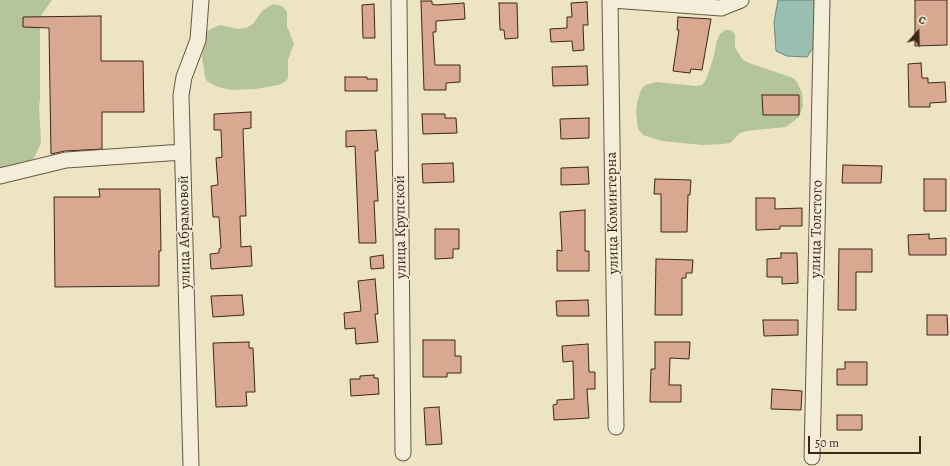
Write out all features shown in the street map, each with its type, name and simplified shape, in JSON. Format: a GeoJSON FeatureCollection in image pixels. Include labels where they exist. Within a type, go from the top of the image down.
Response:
{"type":"FeatureCollection","features":[{"type":"Feature","properties":{"kind":"street","name":"улица Абрамовой"},"geometry":{"type":"LineString","coordinates":[[191,466],[181,95],[184,77],[198,40],[200,0]]}},
{"type":"Feature","properties":{"kind":"street","name":"улица Крупской"},"geometry":{"type":"LineString","coordinates":[[399,0],[403,453]]}},
{"type":"Feature","properties":{"kind":"street"},"geometry":{"type":"LineString","coordinates":[[611,0],[721,8],[741,0]]}},
{"type":"Feature","properties":{"kind":"street","name":"улица Коминтерна"},"geometry":{"type":"LineString","coordinates":[[611,0],[616,427]]}},
{"type":"Feature","properties":{"kind":"street","name":"улица Толстого"},"geometry":{"type":"LineString","coordinates":[[812,457],[822,0]]}},
{"type":"Feature","properties":{"kind":"street"},"geometry":{"type":"LineString","coordinates":[[0,176],[66,160],[183,152]]}},
{"type":"Feature","properties":{"kind":"green space"},"geometry":{"type":"Polygon","coordinates":[[[0,0],[52,0],[42,14],[40,24],[39,107],[41,143],[34,158],[28,162],[0,169],[0,0]]]}},
{"type":"Feature","properties":{"kind":"green space"},"geometry":{"type":"Polygon","coordinates":[[[273,4],[282,6],[287,12],[287,26],[294,44],[288,59],[288,78],[286,81],[279,85],[255,89],[232,90],[218,87],[207,81],[202,57],[203,42],[207,31],[220,25],[238,29],[246,28],[253,24],[262,11],[273,4]]]}},
{"type":"Feature","properties":{"kind":"green space"},"geometry":{"type":"Polygon","coordinates":[[[725,30],[731,30],[735,34],[735,48],[743,60],[793,78],[797,82],[802,93],[803,106],[799,117],[786,127],[746,131],[740,133],[730,143],[722,144],[703,145],[662,141],[643,135],[638,129],[636,112],[641,90],[645,85],[657,82],[695,86],[702,85],[706,80],[717,41],[720,34],[725,30]]]}},
{"type":"Feature","properties":{"kind":"water"},"geometry":{"type":"Polygon","coordinates":[[[778,0],[816,0],[814,46],[807,57],[787,56],[776,51],[774,22],[778,0]]]}},
{"type":"Feature","properties":{"kind":"building"},"geometry":{"type":"Polygon","coordinates":[[[915,0],[947,0],[947,45],[915,46],[915,0]]]}},
{"type":"Feature","properties":{"kind":"building"},"geometry":{"type":"Polygon","coordinates":[[[421,1],[432,1],[432,4],[436,5],[464,3],[465,19],[436,21],[436,32],[433,32],[435,65],[460,65],[460,82],[446,83],[446,90],[424,90],[421,1]]]}},
{"type":"Feature","properties":{"kind":"building"},"geometry":{"type":"Polygon","coordinates":[[[587,2],[588,25],[583,25],[584,50],[573,51],[572,41],[551,42],[550,29],[567,28],[567,17],[572,17],[571,3],[587,2]]]}},
{"type":"Feature","properties":{"kind":"building"},"geometry":{"type":"Polygon","coordinates":[[[499,3],[517,3],[518,38],[505,39],[504,30],[500,30],[499,3]]]}},
{"type":"Feature","properties":{"kind":"building"},"geometry":{"type":"Polygon","coordinates":[[[374,4],[375,38],[363,38],[362,5],[374,4]]]}},
{"type":"Feature","properties":{"kind":"building"},"geometry":{"type":"Polygon","coordinates":[[[101,16],[101,61],[143,61],[144,112],[102,112],[102,149],[65,151],[51,154],[49,28],[23,27],[23,17],[101,16]]]}},
{"type":"Feature","properties":{"kind":"building"},"geometry":{"type":"Polygon","coordinates":[[[678,17],[711,19],[702,70],[691,69],[690,73],[673,71],[679,30],[677,30],[678,17]]]}},
{"type":"Feature","properties":{"kind":"building"},"geometry":{"type":"Polygon","coordinates":[[[921,63],[922,78],[928,78],[928,83],[945,82],[946,102],[930,103],[930,107],[909,107],[908,64],[921,63]]]}},
{"type":"Feature","properties":{"kind":"building"},"geometry":{"type":"Polygon","coordinates":[[[587,66],[588,85],[553,86],[552,67],[587,66]]]}},
{"type":"Feature","properties":{"kind":"building"},"geometry":{"type":"Polygon","coordinates":[[[345,77],[367,77],[367,79],[377,79],[377,91],[345,91],[345,77]]]}},
{"type":"Feature","properties":{"kind":"building"},"geometry":{"type":"Polygon","coordinates":[[[762,95],[799,95],[799,115],[763,115],[762,95]]]}},
{"type":"Feature","properties":{"kind":"building"},"geometry":{"type":"Polygon","coordinates":[[[251,112],[251,128],[243,129],[246,216],[240,216],[241,247],[251,246],[252,266],[211,269],[210,254],[219,253],[219,249],[221,248],[219,217],[213,217],[211,186],[218,185],[216,158],[222,157],[221,130],[214,130],[214,114],[251,112]]]}},
{"type":"Feature","properties":{"kind":"building"},"geometry":{"type":"Polygon","coordinates":[[[422,114],[445,114],[445,118],[456,118],[457,133],[423,134],[422,114]]]}},
{"type":"Feature","properties":{"kind":"building"},"geometry":{"type":"Polygon","coordinates":[[[589,118],[589,138],[561,139],[560,119],[589,118]]]}},
{"type":"Feature","properties":{"kind":"building"},"geometry":{"type":"Polygon","coordinates":[[[376,130],[378,151],[375,151],[378,201],[374,201],[376,243],[359,243],[355,146],[346,147],[346,131],[376,130]]]}},
{"type":"Feature","properties":{"kind":"building"},"geometry":{"type":"Polygon","coordinates":[[[453,163],[454,182],[423,183],[422,164],[453,163]]]}},
{"type":"Feature","properties":{"kind":"building"},"geometry":{"type":"Polygon","coordinates":[[[843,165],[882,166],[881,183],[842,183],[843,165]]]}},
{"type":"Feature","properties":{"kind":"building"},"geometry":{"type":"Polygon","coordinates":[[[588,167],[589,184],[561,185],[561,168],[588,167]]]}},
{"type":"Feature","properties":{"kind":"building"},"geometry":{"type":"Polygon","coordinates":[[[655,179],[691,180],[690,195],[688,195],[687,232],[661,232],[661,194],[654,194],[655,179]]]}},
{"type":"Feature","properties":{"kind":"building"},"geometry":{"type":"Polygon","coordinates":[[[924,179],[946,179],[946,211],[924,211],[924,179]]]}},
{"type":"Feature","properties":{"kind":"building"},"geometry":{"type":"Polygon","coordinates":[[[99,189],[160,189],[161,251],[159,251],[159,286],[55,287],[54,197],[100,197],[99,189]]]}},
{"type":"Feature","properties":{"kind":"building"},"geometry":{"type":"Polygon","coordinates":[[[756,198],[775,198],[775,209],[802,208],[802,226],[780,226],[780,229],[756,230],[756,198]]]}},
{"type":"Feature","properties":{"kind":"building"},"geometry":{"type":"Polygon","coordinates":[[[585,210],[585,251],[589,251],[589,271],[557,271],[557,250],[562,251],[560,212],[585,210]]]}},
{"type":"Feature","properties":{"kind":"building"},"geometry":{"type":"Polygon","coordinates":[[[435,229],[459,229],[459,249],[453,249],[453,258],[435,259],[435,229]]]}},
{"type":"Feature","properties":{"kind":"building"},"geometry":{"type":"Polygon","coordinates":[[[929,234],[929,239],[946,238],[946,255],[909,255],[908,235],[929,234]]]}},
{"type":"Feature","properties":{"kind":"building"},"geometry":{"type":"Polygon","coordinates":[[[839,249],[872,249],[872,272],[856,272],[856,310],[838,310],[839,249]]]}},
{"type":"Feature","properties":{"kind":"building"},"geometry":{"type":"Polygon","coordinates":[[[781,253],[797,253],[798,283],[782,284],[782,277],[767,277],[767,259],[781,258],[781,253]]]}},
{"type":"Feature","properties":{"kind":"building"},"geometry":{"type":"Polygon","coordinates":[[[383,255],[384,268],[371,269],[370,257],[383,255]]]}},
{"type":"Feature","properties":{"kind":"building"},"geometry":{"type":"Polygon","coordinates":[[[656,259],[693,260],[692,273],[686,273],[686,278],[682,278],[682,315],[655,315],[656,259]]]}},
{"type":"Feature","properties":{"kind":"building"},"geometry":{"type":"Polygon","coordinates":[[[375,279],[378,314],[375,314],[378,342],[356,344],[355,328],[345,329],[344,313],[361,311],[358,281],[375,279]]]}},
{"type":"Feature","properties":{"kind":"building"},"geometry":{"type":"Polygon","coordinates":[[[242,295],[244,315],[213,317],[211,296],[242,295]]]}},
{"type":"Feature","properties":{"kind":"building"},"geometry":{"type":"Polygon","coordinates":[[[588,300],[589,316],[557,316],[556,301],[588,300]]]}},
{"type":"Feature","properties":{"kind":"building"},"geometry":{"type":"Polygon","coordinates":[[[927,315],[947,315],[948,335],[927,335],[927,315]]]}},
{"type":"Feature","properties":{"kind":"building"},"geometry":{"type":"Polygon","coordinates":[[[763,320],[798,320],[798,335],[764,336],[763,320]]]}},
{"type":"Feature","properties":{"kind":"building"},"geometry":{"type":"Polygon","coordinates":[[[423,340],[455,340],[455,356],[461,356],[461,373],[447,373],[447,377],[423,377],[423,340]]]}},
{"type":"Feature","properties":{"kind":"building"},"geometry":{"type":"Polygon","coordinates":[[[249,342],[249,348],[253,348],[255,392],[246,392],[247,406],[216,407],[213,343],[249,342]]]}},
{"type":"Feature","properties":{"kind":"building"},"geometry":{"type":"Polygon","coordinates":[[[655,342],[690,342],[689,359],[670,358],[669,385],[681,385],[681,402],[650,402],[651,369],[655,369],[655,342]]]}},
{"type":"Feature","properties":{"kind":"building"},"geometry":{"type":"Polygon","coordinates":[[[588,344],[589,372],[595,372],[595,389],[587,389],[589,418],[554,420],[553,405],[557,404],[557,400],[574,399],[573,361],[563,362],[562,346],[588,344]]]}},
{"type":"Feature","properties":{"kind":"building"},"geometry":{"type":"Polygon","coordinates":[[[845,362],[867,362],[867,385],[837,385],[837,369],[845,369],[845,362]]]}},
{"type":"Feature","properties":{"kind":"building"},"geometry":{"type":"Polygon","coordinates":[[[374,375],[374,378],[378,378],[379,394],[351,396],[350,379],[360,379],[360,376],[374,375]]]}},
{"type":"Feature","properties":{"kind":"building"},"geometry":{"type":"Polygon","coordinates":[[[772,389],[802,391],[801,410],[771,409],[772,389]]]}},
{"type":"Feature","properties":{"kind":"building"},"geometry":{"type":"Polygon","coordinates":[[[439,407],[442,444],[426,445],[424,408],[439,407]]]}},
{"type":"Feature","properties":{"kind":"building"},"geometry":{"type":"Polygon","coordinates":[[[837,415],[862,415],[862,430],[837,430],[837,415]]]}}]}
